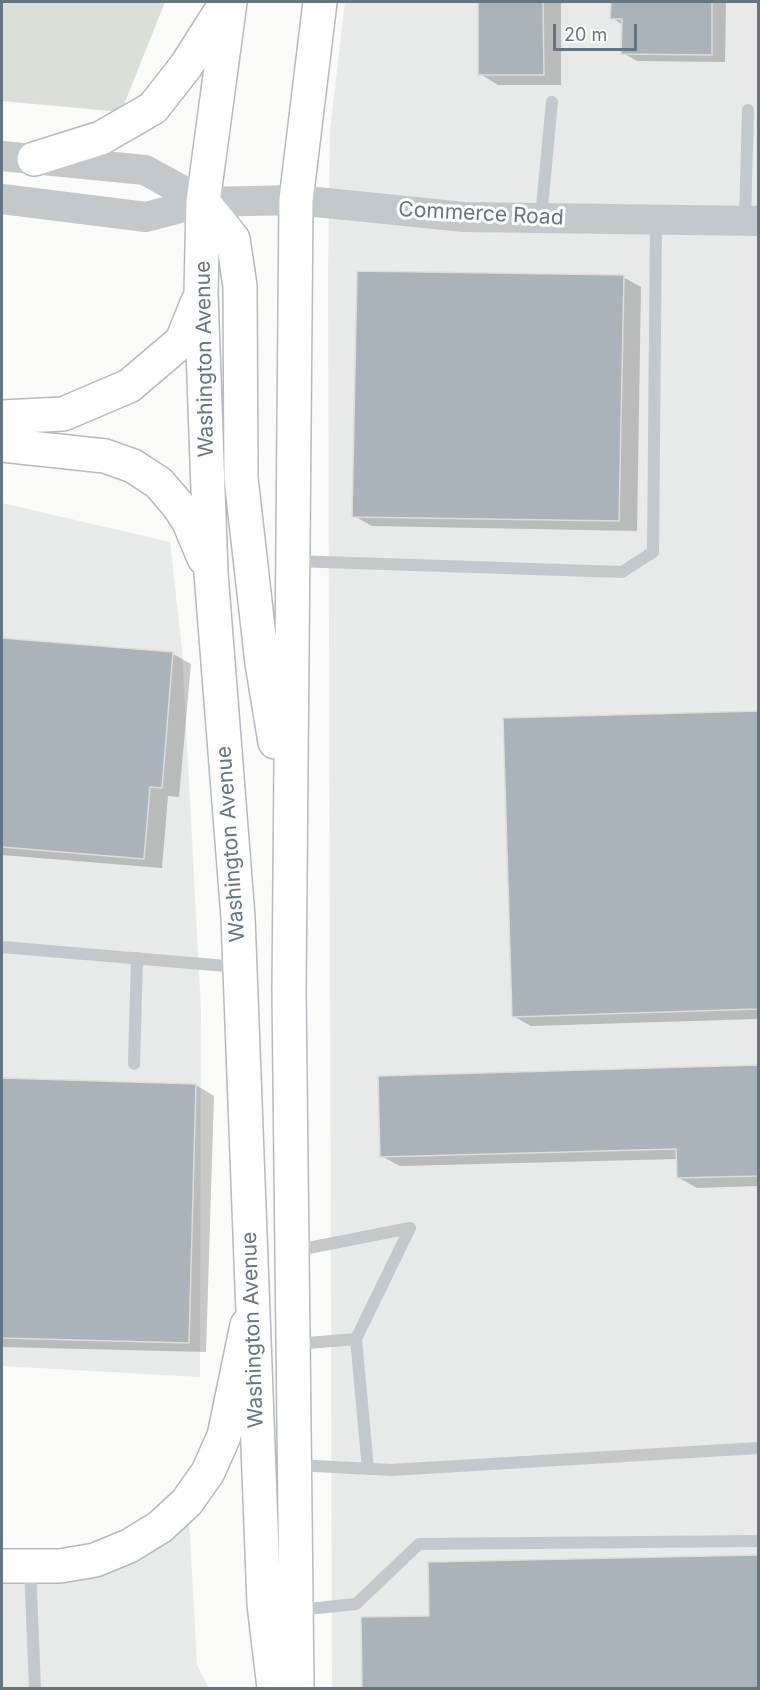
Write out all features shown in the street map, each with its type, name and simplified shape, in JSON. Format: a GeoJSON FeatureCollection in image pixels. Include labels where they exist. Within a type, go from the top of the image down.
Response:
{"type":"FeatureCollection","features":[{"type":"Feature","properties":{"kind":"main road"},"geometry":{"type":"LineString","coordinates":[[34,159],[101,138],[153,108],[186,66],[229,2]]}},
{"type":"Feature","properties":{"kind":"main road","name":"Washington Avenue"},"geometry":{"type":"LineString","coordinates":[[229,2],[203,202],[201,294],[211,573],[238,917],[264,1604],[274,1689]]}},
{"type":"Feature","properties":{"kind":"main road","name":"Washington Avenue"},"geometry":{"type":"LineString","coordinates":[[297,1689],[289,990],[296,200],[320,2]]}},
{"type":"Feature","properties":{"kind":"main road"},"geometry":{"type":"LineString","coordinates":[[203,202],[233,239],[240,286],[241,478],[262,663],[290,833]]}},
{"type":"Feature","properties":{"kind":"main road"},"geometry":{"type":"LineString","coordinates":[[2,417],[63,414],[129,386],[182,341],[201,294]]}},
{"type":"Feature","properties":{"kind":"main road"},"geometry":{"type":"LineString","coordinates":[[2,445],[105,456],[134,466],[159,483],[177,504],[188,520],[211,573]]}},
{"type":"Feature","properties":{"kind":"main road"},"geometry":{"type":"LineString","coordinates":[[16,1566],[60,1566],[95,1560],[129,1546],[160,1527],[187,1502],[208,1472],[224,1436],[252,1302]]}},
{"type":"Feature","properties":{"kind":"street"},"geometry":{"type":"LineString","coordinates":[[2,156],[145,170],[203,202]]}},
{"type":"Feature","properties":{"kind":"street","name":"Commerce Road"},"geometry":{"type":"LineString","coordinates":[[2,199],[146,217],[203,202],[296,200],[464,217],[752,221]]}},
{"type":"Feature","properties":{"kind":"lane"},"geometry":{"type":"LineString","coordinates":[[541,218],[552,102]]}},
{"type":"Feature","properties":{"kind":"lane"},"geometry":{"type":"LineString","coordinates":[[748,110],[752,221]]}},
{"type":"Feature","properties":{"kind":"lane"},"geometry":{"type":"LineString","coordinates":[[293,561],[622,572],[653,552],[656,219]]}},
{"type":"Feature","properties":{"kind":"lane"},"geometry":{"type":"LineString","coordinates":[[2,947],[239,967]]}},
{"type":"Feature","properties":{"kind":"lane"},"geometry":{"type":"LineString","coordinates":[[134,1064],[137,958]]}},
{"type":"Feature","properties":{"kind":"lane"},"geometry":{"type":"LineString","coordinates":[[292,1251],[410,1228],[356,1339],[368,1469]]}},
{"type":"Feature","properties":{"kind":"lane"},"geometry":{"type":"LineString","coordinates":[[294,1344],[356,1339]]}},
{"type":"Feature","properties":{"kind":"lane"},"geometry":{"type":"LineString","coordinates":[[295,1465],[402,1469],[759,1448]]}},
{"type":"Feature","properties":{"kind":"lane"},"geometry":{"type":"LineString","coordinates":[[297,1610],[356,1604],[419,1544],[759,1541]]}},
{"type":"Feature","properties":{"kind":"lane"},"geometry":{"type":"LineString","coordinates":[[16,1566],[35,1689]]}},
{"type":"Feature","properties":{"kind":"shaded area"},"geometry":{"type":"Polygon","coordinates":[[[2,2],[165,2],[121,112],[2,101],[2,2]]]}},
{"type":"Feature","properties":{"kind":"shaded area"},"geometry":{"type":"Polygon","coordinates":[[[345,2],[758,2],[758,1688],[332,1688],[328,277],[330,130],[345,2]]]}},
{"type":"Feature","properties":{"kind":"shaded area"},"geometry":{"type":"Polygon","coordinates":[[[2,503],[170,542],[182,649],[201,1010],[200,1377],[2,1366],[2,503]]]}},
{"type":"Feature","properties":{"kind":"shaded area"},"geometry":{"type":"Polygon","coordinates":[[[187,1481],[197,1665],[209,1688],[2,1688],[2,1583],[84,1579],[187,1481]]]}},
{"type":"Feature","properties":{"kind":"building"},"geometry":{"type":"Polygon","coordinates":[[[478,2],[543,2],[544,75],[478,75],[478,2]]]}},
{"type":"Feature","properties":{"kind":"building"},"geometry":{"type":"Polygon","coordinates":[[[611,2],[712,2],[712,55],[621,54],[622,19],[610,19],[611,2]]]}},
{"type":"Feature","properties":{"kind":"building"},"geometry":{"type":"Polygon","coordinates":[[[357,271],[624,275],[619,521],[352,517],[357,271]]]}},
{"type":"Feature","properties":{"kind":"building"},"geometry":{"type":"Polygon","coordinates":[[[2,638],[173,652],[162,788],[150,787],[144,859],[2,847],[2,638]]]}},
{"type":"Feature","properties":{"kind":"building"},"geometry":{"type":"Polygon","coordinates":[[[758,711],[758,1009],[512,1017],[503,718],[758,711]]]}},
{"type":"Feature","properties":{"kind":"building"},"geometry":{"type":"Polygon","coordinates":[[[758,1065],[758,1176],[677,1178],[676,1149],[380,1157],[378,1076],[758,1065]]]}},
{"type":"Feature","properties":{"kind":"building"},"geometry":{"type":"Polygon","coordinates":[[[2,1078],[196,1084],[189,1343],[2,1338],[2,1078]]]}},
{"type":"Feature","properties":{"kind":"building"},"geometry":{"type":"Polygon","coordinates":[[[758,1555],[758,1688],[362,1688],[361,1617],[429,1616],[428,1562],[758,1555]]]}}]}
